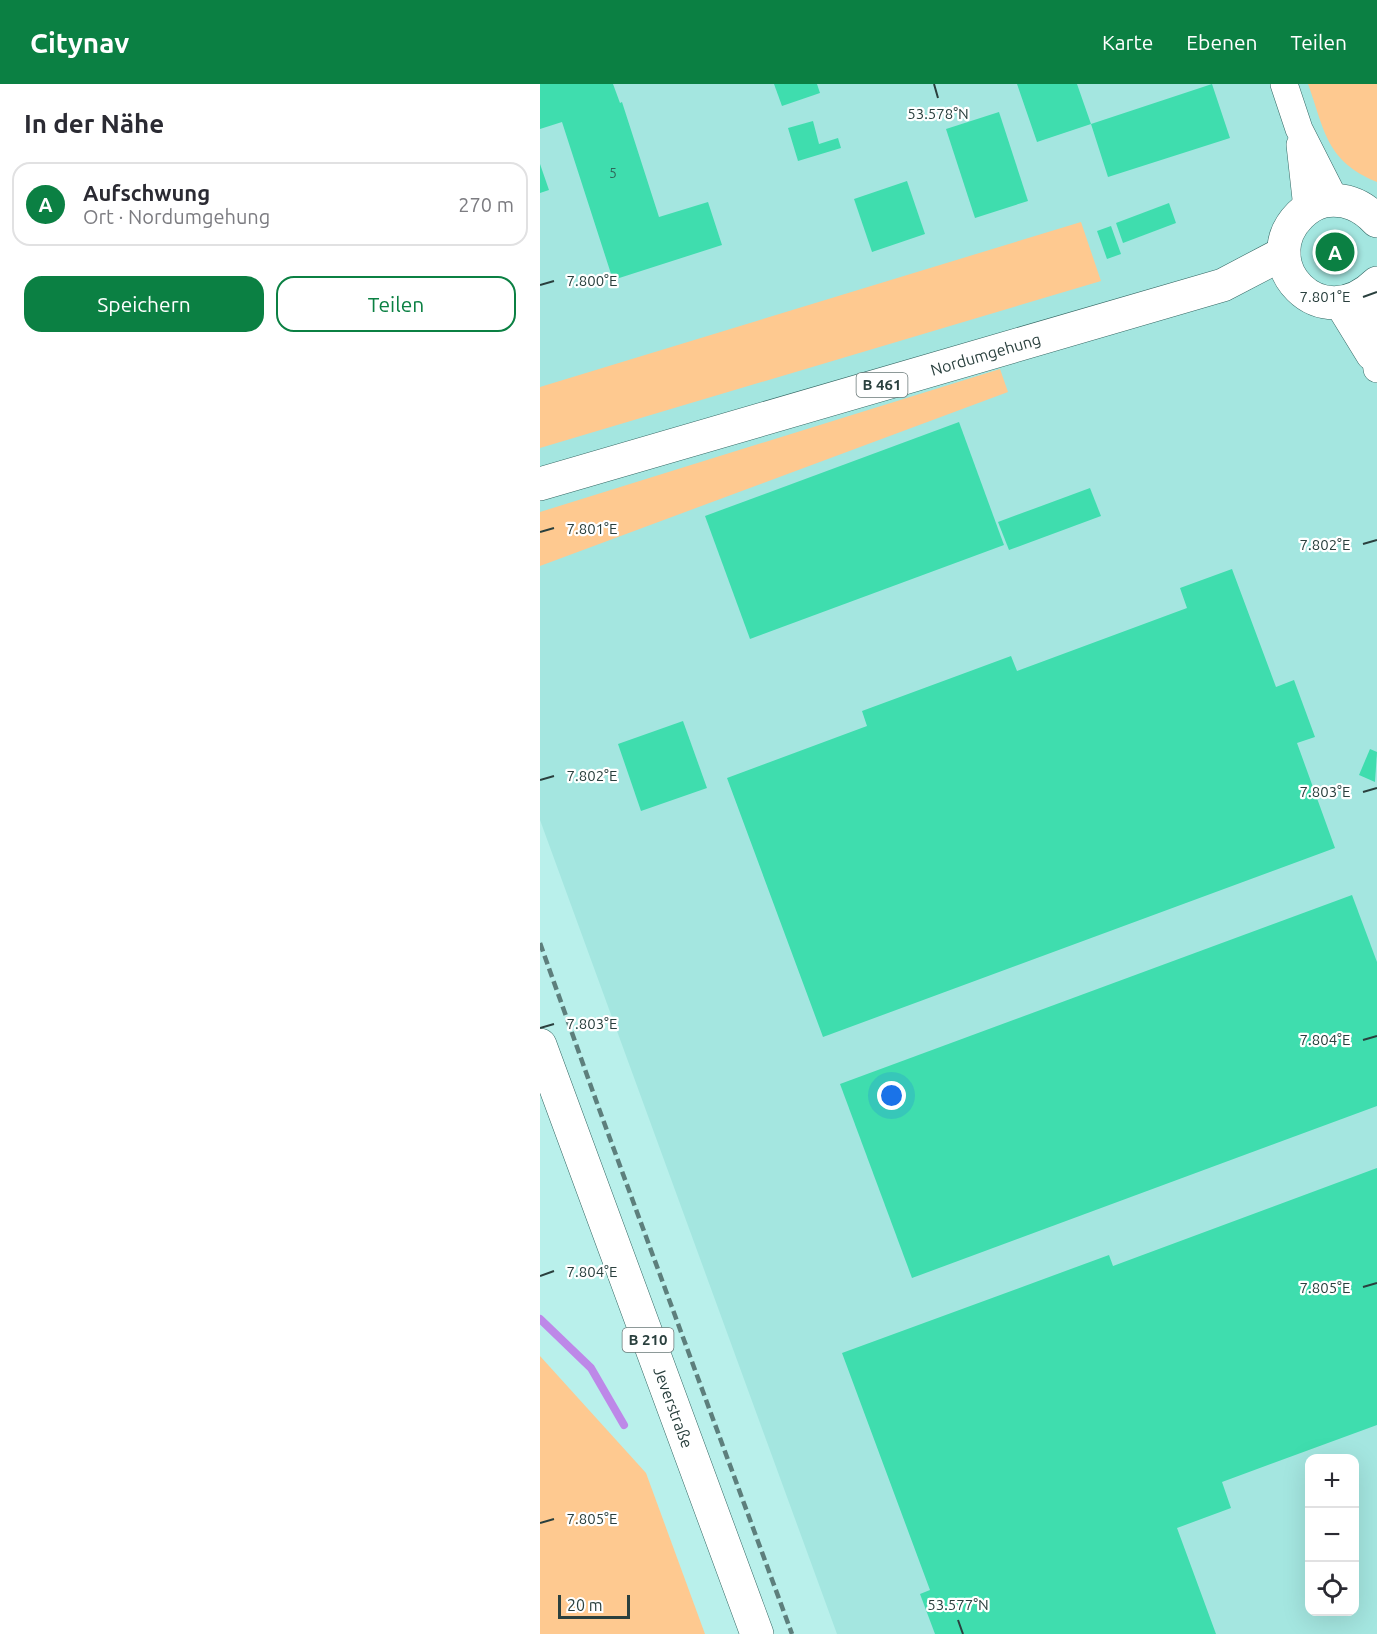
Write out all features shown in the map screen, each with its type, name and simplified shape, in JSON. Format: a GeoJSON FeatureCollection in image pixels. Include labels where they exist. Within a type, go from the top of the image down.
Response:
{"type":"FeatureCollection","features":[{"type":"Feature","properties":{"kind":"main road"},"geometry":{"type":"LineString","coordinates":[[1360,294],[1322,302],[1308,297],[1297,286],[1287,270],[1284,253],[1286,237],[1293,222],[1321,204],[1352,202],[1367,210],[1377,221]]}},
{"type":"Feature","properties":{"kind":"main road","name":"Nordumgehung"},"geometry":{"type":"LineString","coordinates":[[540,484],[1223,285],[1284,253]]}},
{"type":"Feature","properties":{"kind":"main road","name":"Nordumgehung"},"geometry":{"type":"LineString","coordinates":[[1223,285],[1297,286]]}},
{"type":"Feature","properties":{"kind":"main road","name":"Jeverstraße"},"geometry":{"type":"LineString","coordinates":[[540,1045],[757,1634]]}},
{"type":"Feature","properties":{"kind":"street"},"geometry":{"type":"LineString","coordinates":[[1284,84],[1321,204]]}},
{"type":"Feature","properties":{"kind":"street"},"geometry":{"type":"LineString","coordinates":[[1360,294],[1376,367]]}},
{"type":"Feature","properties":{"kind":"shaded area"},"geometry":{"type":"Polygon","coordinates":[[[540,84],[1377,84],[1377,1634],[837,1634],[540,820],[540,84]]]}},
{"type":"Feature","properties":{"kind":"shaded area"},"geometry":{"type":"Polygon","coordinates":[[[1308,84],[1377,84],[1377,182],[1360,174],[1337,154],[1324,130],[1308,84]]]}},
{"type":"Feature","properties":{"kind":"shaded area"},"geometry":{"type":"Polygon","coordinates":[[[1081,222],[1101,281],[540,448],[540,387],[1081,222]]]}},
{"type":"Feature","properties":{"kind":"shaded area"},"geometry":{"type":"Polygon","coordinates":[[[1000,369],[1008,392],[540,566],[540,512],[1000,369]]]}},
{"type":"Feature","properties":{"kind":"shaded area"},"geometry":{"type":"Polygon","coordinates":[[[540,1356],[646,1473],[705,1634],[540,1634],[540,1356]]]}},
{"type":"Feature","properties":{"kind":"building"},"geometry":{"type":"Polygon","coordinates":[[[540,84],[613,84],[620,103],[622,102],[659,217],[708,202],[722,245],[613,280],[562,122],[540,129],[540,84]]]}},
{"type":"Feature","properties":{"kind":"building"},"geometry":{"type":"Polygon","coordinates":[[[774,84],[817,84],[820,93],[782,106],[774,84]]]}},
{"type":"Feature","properties":{"kind":"building"},"geometry":{"type":"Polygon","coordinates":[[[1017,84],[1077,84],[1091,124],[1037,142],[1017,84]]]}},
{"type":"Feature","properties":{"kind":"building"},"geometry":{"type":"Polygon","coordinates":[[[1212,84],[1230,138],[1108,177],[1091,124],[1212,84]]]}},
{"type":"Feature","properties":{"kind":"building"},"geometry":{"type":"Polygon","coordinates":[[[999,112],[1028,201],[975,218],[946,129],[999,112]]]}},
{"type":"Feature","properties":{"kind":"building"},"geometry":{"type":"Polygon","coordinates":[[[813,121],[819,144],[838,138],[841,148],[798,161],[788,128],[813,121]]]}},
{"type":"Feature","properties":{"kind":"building"},"geometry":{"type":"Polygon","coordinates":[[[540,164],[549,190],[540,193],[540,164]]]}},
{"type":"Feature","properties":{"kind":"building"},"geometry":{"type":"Polygon","coordinates":[[[907,181],[925,234],[872,252],[854,199],[907,181]]]}},
{"type":"Feature","properties":{"kind":"building"},"geometry":{"type":"Polygon","coordinates":[[[1169,203],[1176,223],[1123,243],[1116,223],[1169,203]]]}},
{"type":"Feature","properties":{"kind":"building"},"geometry":{"type":"Polygon","coordinates":[[[1111,226],[1121,254],[1107,259],[1097,231],[1111,226]]]}},
{"type":"Feature","properties":{"kind":"building"},"geometry":{"type":"Polygon","coordinates":[[[959,422],[1004,545],[750,639],[705,516],[959,422]]]}},
{"type":"Feature","properties":{"kind":"building"},"geometry":{"type":"Polygon","coordinates":[[[1090,488],[1101,516],[1009,550],[998,522],[1090,488]]]}},
{"type":"Feature","properties":{"kind":"building"},"geometry":{"type":"Polygon","coordinates":[[[1232,569],[1276,687],[1294,680],[1315,737],[1297,743],[1335,848],[823,1037],[727,778],[867,726],[862,711],[1011,656],[1017,671],[1187,608],[1180,588],[1232,569]]]}},
{"type":"Feature","properties":{"kind":"building"},"geometry":{"type":"Polygon","coordinates":[[[683,721],[707,788],[641,811],[618,744],[683,721]]]}},
{"type":"Feature","properties":{"kind":"building"},"geometry":{"type":"Polygon","coordinates":[[[1370,749],[1377,752],[1375,782],[1359,775],[1370,749]]]}},
{"type":"Feature","properties":{"kind":"building"},"geometry":{"type":"Polygon","coordinates":[[[1352,895],[1377,962],[1377,1106],[912,1278],[840,1084],[1352,895]]]}},
{"type":"Feature","properties":{"kind":"building"},"geometry":{"type":"Polygon","coordinates":[[[1377,1168],[1377,1425],[1222,1482],[1231,1508],[1177,1528],[1216,1634],[935,1634],[920,1594],[930,1590],[842,1353],[1109,1255],[1113,1266],[1377,1168]]]}},
{"type":"Feature","properties":{"kind":"waterway"},"geometry":{"type":"LineString","coordinates":[[540,1319],[591,1368],[624,1425]]}},
{"type":"Feature","properties":{"kind":"railway"},"geometry":{"type":"LineString","coordinates":[[540,943],[792,1634]]}},
{"type":"Feature","properties":{"kind":"place","name":"Aufschwung"},"geometry":{"type":"Point","coordinates":[1335,252]}}]}
